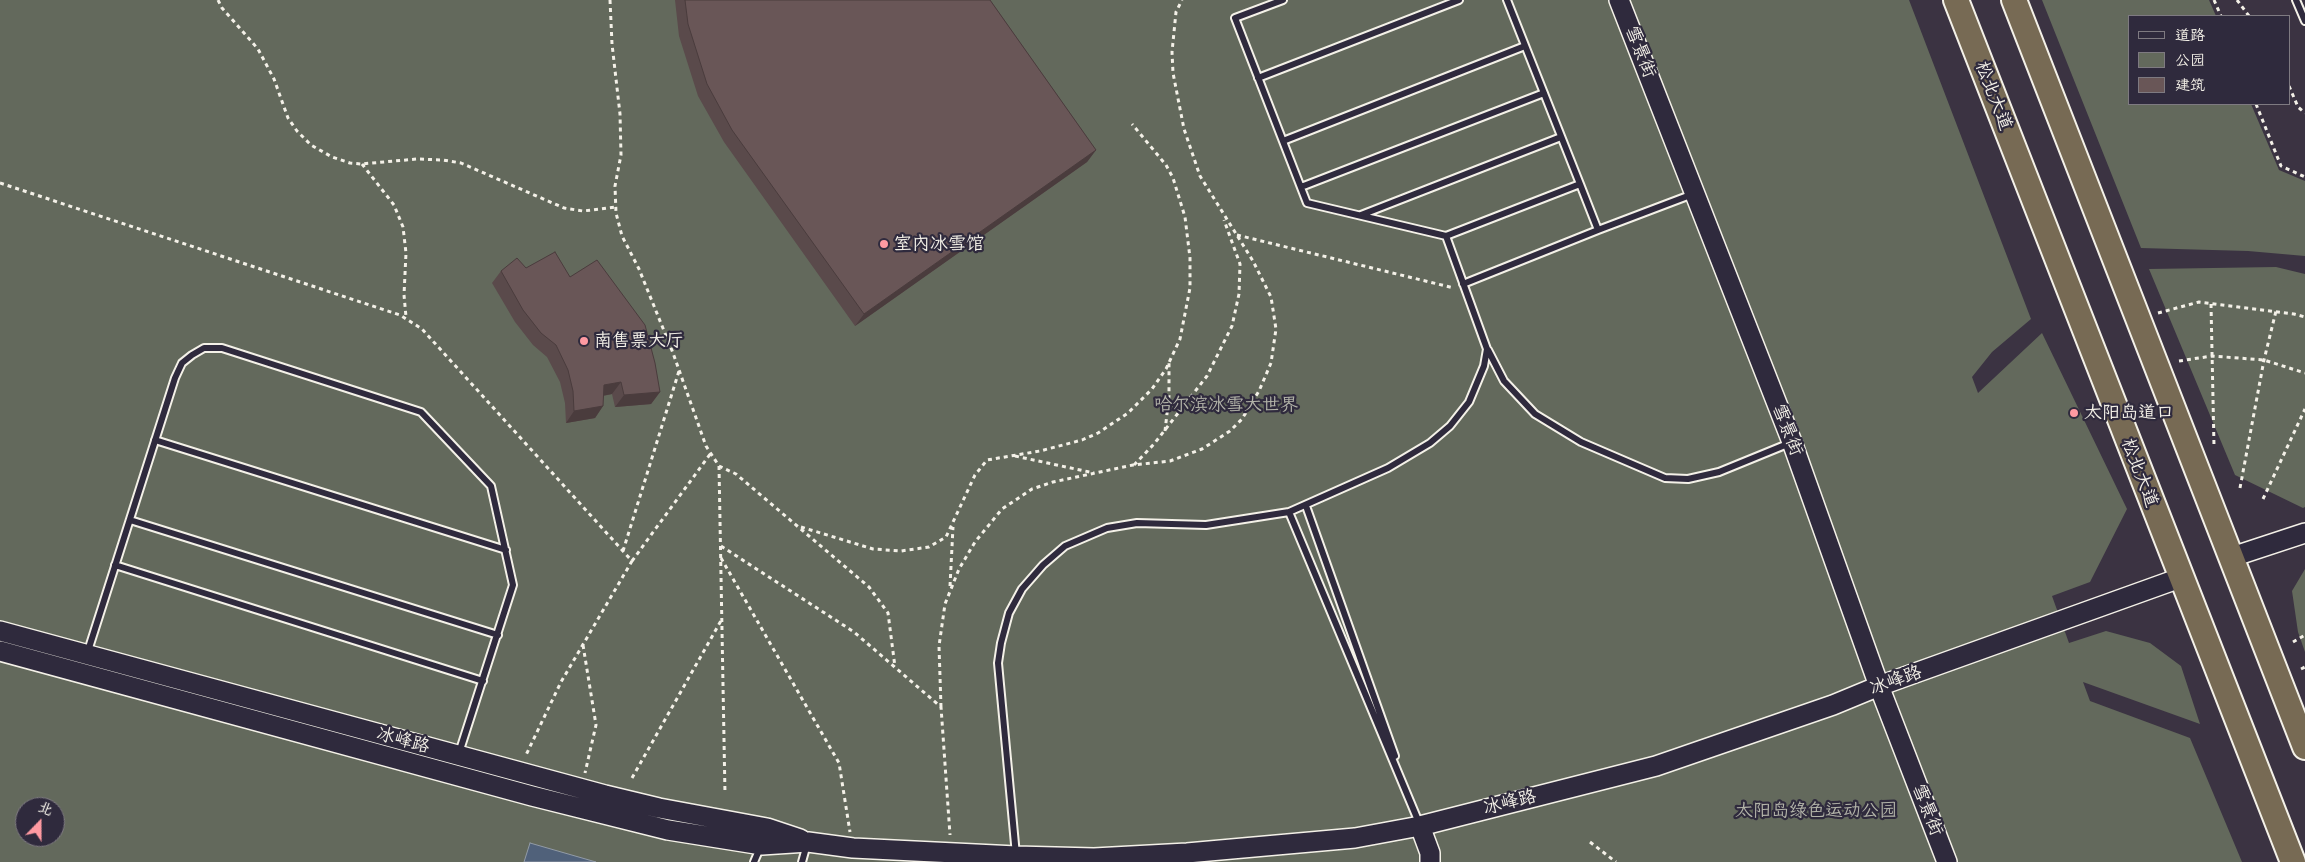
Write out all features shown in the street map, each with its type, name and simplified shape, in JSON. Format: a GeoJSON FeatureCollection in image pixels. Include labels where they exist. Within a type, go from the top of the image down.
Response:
{"type":"FeatureCollection","features":[{"type":"Feature","properties":{"kind":"highway","name":"松北大道"},"geometry":{"type":"LineString","coordinates":[[1956,0],[2180,578],[2293,862]]}},
{"type":"Feature","properties":{"kind":"highway"},"geometry":{"type":"LineString","coordinates":[[2014,0],[2305,746]]}},
{"type":"Feature","properties":{"kind":"street","name":"雪景街"},"geometry":{"type":"LineString","coordinates":[[1619,0],[1792,442],[1879,686],[1947,862]]}},
{"type":"Feature","properties":{"kind":"street"},"geometry":{"type":"LineString","coordinates":[[2232,557],[2305,533]]}},
{"type":"Feature","properties":{"kind":"street","name":"冰峰路"},"geometry":{"type":"LineString","coordinates":[[0,651],[597,813],[668,830],[761,845],[808,842],[853,848],[1094,858],[1187,854],[1355,838],[1420,826],[1656,766],[1833,705],[1879,686],[2180,578]]}},
{"type":"Feature","properties":{"kind":"street","name":"冰峰路"},"geometry":{"type":"LineString","coordinates":[[0,632],[458,756],[659,808],[761,845]]}},
{"type":"Feature","properties":{"kind":"street"},"geometry":{"type":"LineString","coordinates":[[1420,826],[1430,853],[1430,862]]}},
{"type":"Feature","properties":{"kind":"lane"},"geometry":{"type":"LineString","coordinates":[[1284,0],[1235,18],[1307,202],[1446,236],[1580,184]]}},
{"type":"Feature","properties":{"kind":"lane"},"geometry":{"type":"LineString","coordinates":[[1258,78],[1459,0]]}},
{"type":"Feature","properties":{"kind":"lane"},"geometry":{"type":"LineString","coordinates":[[1507,0],[1598,230]]}},
{"type":"Feature","properties":{"kind":"lane"},"geometry":{"type":"LineString","coordinates":[[2296,0],[2305,21]]}},
{"type":"Feature","properties":{"kind":"lane"},"geometry":{"type":"LineString","coordinates":[[1283,141],[1525,46]]}},
{"type":"Feature","properties":{"kind":"lane"},"geometry":{"type":"LineString","coordinates":[[1301,187],[1544,93]]}},
{"type":"Feature","properties":{"kind":"lane"},"geometry":{"type":"LineString","coordinates":[[1361,215],[1561,136]]}},
{"type":"Feature","properties":{"kind":"lane"},"geometry":{"type":"LineString","coordinates":[[1463,284],[1695,193]]}},
{"type":"Feature","properties":{"kind":"lane"},"geometry":{"type":"LineString","coordinates":[[1446,236],[1487,348],[1504,381],[1535,414],[1581,442],[1665,478],[1688,479],[1720,472],[1792,442]]}},
{"type":"Feature","properties":{"kind":"lane"},"geometry":{"type":"LineString","coordinates":[[87,655],[175,378],[182,363],[204,348],[222,348],[421,412],[491,486],[513,585],[458,756]]}},
{"type":"Feature","properties":{"kind":"lane"},"geometry":{"type":"LineString","coordinates":[[1016,856],[998,663],[1009,613],[1031,577],[1065,546],[1107,528],[1137,523],[1206,525],[1289,512],[1388,468],[1441,434],[1469,402],[1482,372],[1487,348]]}},
{"type":"Feature","properties":{"kind":"lane"},"geometry":{"type":"LineString","coordinates":[[155,440],[506,550]]}},
{"type":"Feature","properties":{"kind":"lane"},"geometry":{"type":"LineString","coordinates":[[1306,506],[1420,826]]}},
{"type":"Feature","properties":{"kind":"lane"},"geometry":{"type":"LineString","coordinates":[[1289,512],[1420,826]]}},
{"type":"Feature","properties":{"kind":"lane"},"geometry":{"type":"LineString","coordinates":[[130,520],[498,635]]}},
{"type":"Feature","properties":{"kind":"lane"},"geometry":{"type":"LineString","coordinates":[[115,565],[483,681]]}},
{"type":"Feature","properties":{"kind":"lane"},"geometry":{"type":"LineString","coordinates":[[802,862],[808,842]]}},
{"type":"Feature","properties":{"kind":"path"},"geometry":{"type":"LineString","coordinates":[[218,0],[222,8],[258,49],[274,80],[288,118],[297,131],[311,145],[332,157],[350,163],[361,164],[417,159],[461,163],[564,208],[583,212],[616,207]]}},
{"type":"Feature","properties":{"kind":"path"},"geometry":{"type":"LineString","coordinates":[[610,0],[612,44],[620,114],[621,155],[615,186],[616,207],[622,236],[639,269],[679,370],[706,446],[719,466],[725,794]]}},
{"type":"Feature","properties":{"kind":"path"},"geometry":{"type":"LineString","coordinates":[[950,589],[975,542],[1008,504],[1032,489],[1095,473],[1188,456],[1218,440],[1242,419],[1259,391],[1270,363],[1276,329],[1271,296],[1263,278],[1200,176],[1178,102],[1172,52],[1176,12],[1182,0]]}},
{"type":"Feature","properties":{"kind":"path"},"geometry":{"type":"LineString","coordinates":[[2214,0],[2221,15]]}},
{"type":"Feature","properties":{"kind":"path"},"geometry":{"type":"LineString","coordinates":[[2237,0],[2248,15]]}},
{"type":"Feature","properties":{"kind":"path"},"geometry":{"type":"LineString","coordinates":[[2290,88],[2298,107],[2305,113]]}},
{"type":"Feature","properties":{"kind":"path"},"geometry":{"type":"LineString","coordinates":[[2256,105],[2282,166],[2305,178]]}},
{"type":"Feature","properties":{"kind":"path"},"geometry":{"type":"LineString","coordinates":[[798,527],[873,549],[901,551],[929,547],[946,537],[966,491],[981,466],[987,460],[1062,446],[1098,433],[1142,401],[1169,362],[1180,338],[1190,288],[1188,237],[1182,202],[1166,165],[1132,124]]}},
{"type":"Feature","properties":{"kind":"path"},"geometry":{"type":"LineString","coordinates":[[361,164],[394,205],[403,227],[406,253],[404,295],[406,317]]}},
{"type":"Feature","properties":{"kind":"path"},"geometry":{"type":"LineString","coordinates":[[1133,465],[1165,431],[1207,376],[1232,326],[1237,307],[1240,264],[1222,213]]}},
{"type":"Feature","properties":{"kind":"path"},"geometry":{"type":"LineString","coordinates":[[1236,235],[1466,291]]}},
{"type":"Feature","properties":{"kind":"path"},"geometry":{"type":"LineString","coordinates":[[2158,313],[2199,302],[2276,311],[2305,318]]}},
{"type":"Feature","properties":{"kind":"path"},"geometry":{"type":"LineString","coordinates":[[2211,304],[2214,446]]}},
{"type":"Feature","properties":{"kind":"path"},"geometry":{"type":"LineString","coordinates":[[2240,488],[2264,360],[2276,311]]}},
{"type":"Feature","properties":{"kind":"path"},"geometry":{"type":"LineString","coordinates":[[2178,362],[2212,356],[2264,360],[2305,373]]}},
{"type":"Feature","properties":{"kind":"path"},"geometry":{"type":"LineString","coordinates":[[1165,431],[1169,396],[1169,362]]}},
{"type":"Feature","properties":{"kind":"path"},"geometry":{"type":"LineString","coordinates":[[623,550],[679,370]]}},
{"type":"Feature","properties":{"kind":"path"},"geometry":{"type":"LineString","coordinates":[[2262,499],[2305,408]]}},
{"type":"Feature","properties":{"kind":"path"},"geometry":{"type":"LineString","coordinates":[[632,561],[711,453]]}},
{"type":"Feature","properties":{"kind":"path"},"geometry":{"type":"LineString","coordinates":[[1012,455],[1095,473]]}},
{"type":"Feature","properties":{"kind":"path"},"geometry":{"type":"LineString","coordinates":[[719,466],[736,474],[869,587],[888,613],[895,667]]}},
{"type":"Feature","properties":{"kind":"path"},"geometry":{"type":"LineString","coordinates":[[951,853],[941,707],[941,628],[950,589],[953,524]]}},
{"type":"Feature","properties":{"kind":"path"},"geometry":{"type":"LineString","coordinates":[[721,546],[854,632],[941,707]]}},
{"type":"Feature","properties":{"kind":"path"},"geometry":{"type":"LineString","coordinates":[[721,558],[839,763],[853,848]]}},
{"type":"Feature","properties":{"kind":"path"},"geometry":{"type":"LineString","coordinates":[[632,778],[722,618]]}},
{"type":"Feature","properties":{"kind":"path"},"geometry":{"type":"LineString","coordinates":[[2294,642],[2305,635]]}},
{"type":"Feature","properties":{"kind":"path"},"geometry":{"type":"LineString","coordinates":[[583,644],[596,725],[586,773]]}},
{"type":"Feature","properties":{"kind":"path"},"geometry":{"type":"LineString","coordinates":[[1590,842],[1616,862]]}},
{"type":"Feature","properties":{"kind":"green space","name":"哈尔滨冰雪大世界"},"geometry":{"type":"Polygon","coordinates":[[[0,0],[1909,0],[2031,319],[1992,352],[1972,377],[1978,393],[2042,333],[2127,509],[2090,582],[2052,596],[2069,643],[2106,631],[2150,643],[2181,666],[2200,724],[2083,682],[2090,701],[2190,738],[2242,862],[0,862],[0,0]]]}},
{"type":"Feature","properties":{"kind":"green space"},"geometry":{"type":"Polygon","coordinates":[[[2042,0],[2209,0],[2216,15],[2128,15],[2128,105],[2251,105],[2279,170],[2305,181],[2305,256],[2248,251],[2141,248],[2042,0]]]}},
{"type":"Feature","properties":{"kind":"green space"},"geometry":{"type":"Polygon","coordinates":[[[2276,267],[2305,274],[2305,507],[2303,508],[2235,475],[2149,269],[2276,267]]]}},
{"type":"Feature","properties":{"kind":"green space"},"geometry":{"type":"Polygon","coordinates":[[[2305,569],[2305,652],[2298,632],[2292,591],[2305,569]]]}},
{"type":"Feature","properties":{"kind":"water"},"geometry":{"type":"Polygon","coordinates":[[[530,843],[596,862],[524,862],[530,843]]]}},
{"type":"Feature","properties":{"kind":"building","name":"室内冰雪馆"},"geometry":{"type":"Polygon","coordinates":[[[685,0],[990,0],[1096,150],[864,314],[732,130],[707,84],[688,24],[685,0]]]}},
{"type":"Feature","properties":{"kind":"building","name":"南售票大厅"},"geometry":{"type":"Polygon","coordinates":[[[555,252],[570,277],[597,260],[645,325],[660,392],[624,395],[621,382],[604,385],[603,406],[574,411],[573,391],[568,370],[556,345],[541,333],[523,310],[501,271],[517,258],[526,268],[555,252]]]}},
{"type":"Feature","properties":{"kind":"place","name":"室内冰雪馆"},"geometry":{"type":"Point","coordinates":[884,244]}},
{"type":"Feature","properties":{"kind":"place","name":"南售票大厅"},"geometry":{"type":"Point","coordinates":[584,341]}},
{"type":"Feature","properties":{"kind":"place","name":"太阳岛道口"},"geometry":{"type":"Point","coordinates":[2074,413]}},
{"type":"Feature","properties":{"kind":"park label","name":"太阳岛绿色运动公园"},"geometry":{"type":"Point","coordinates":[1816,811]}}]}
